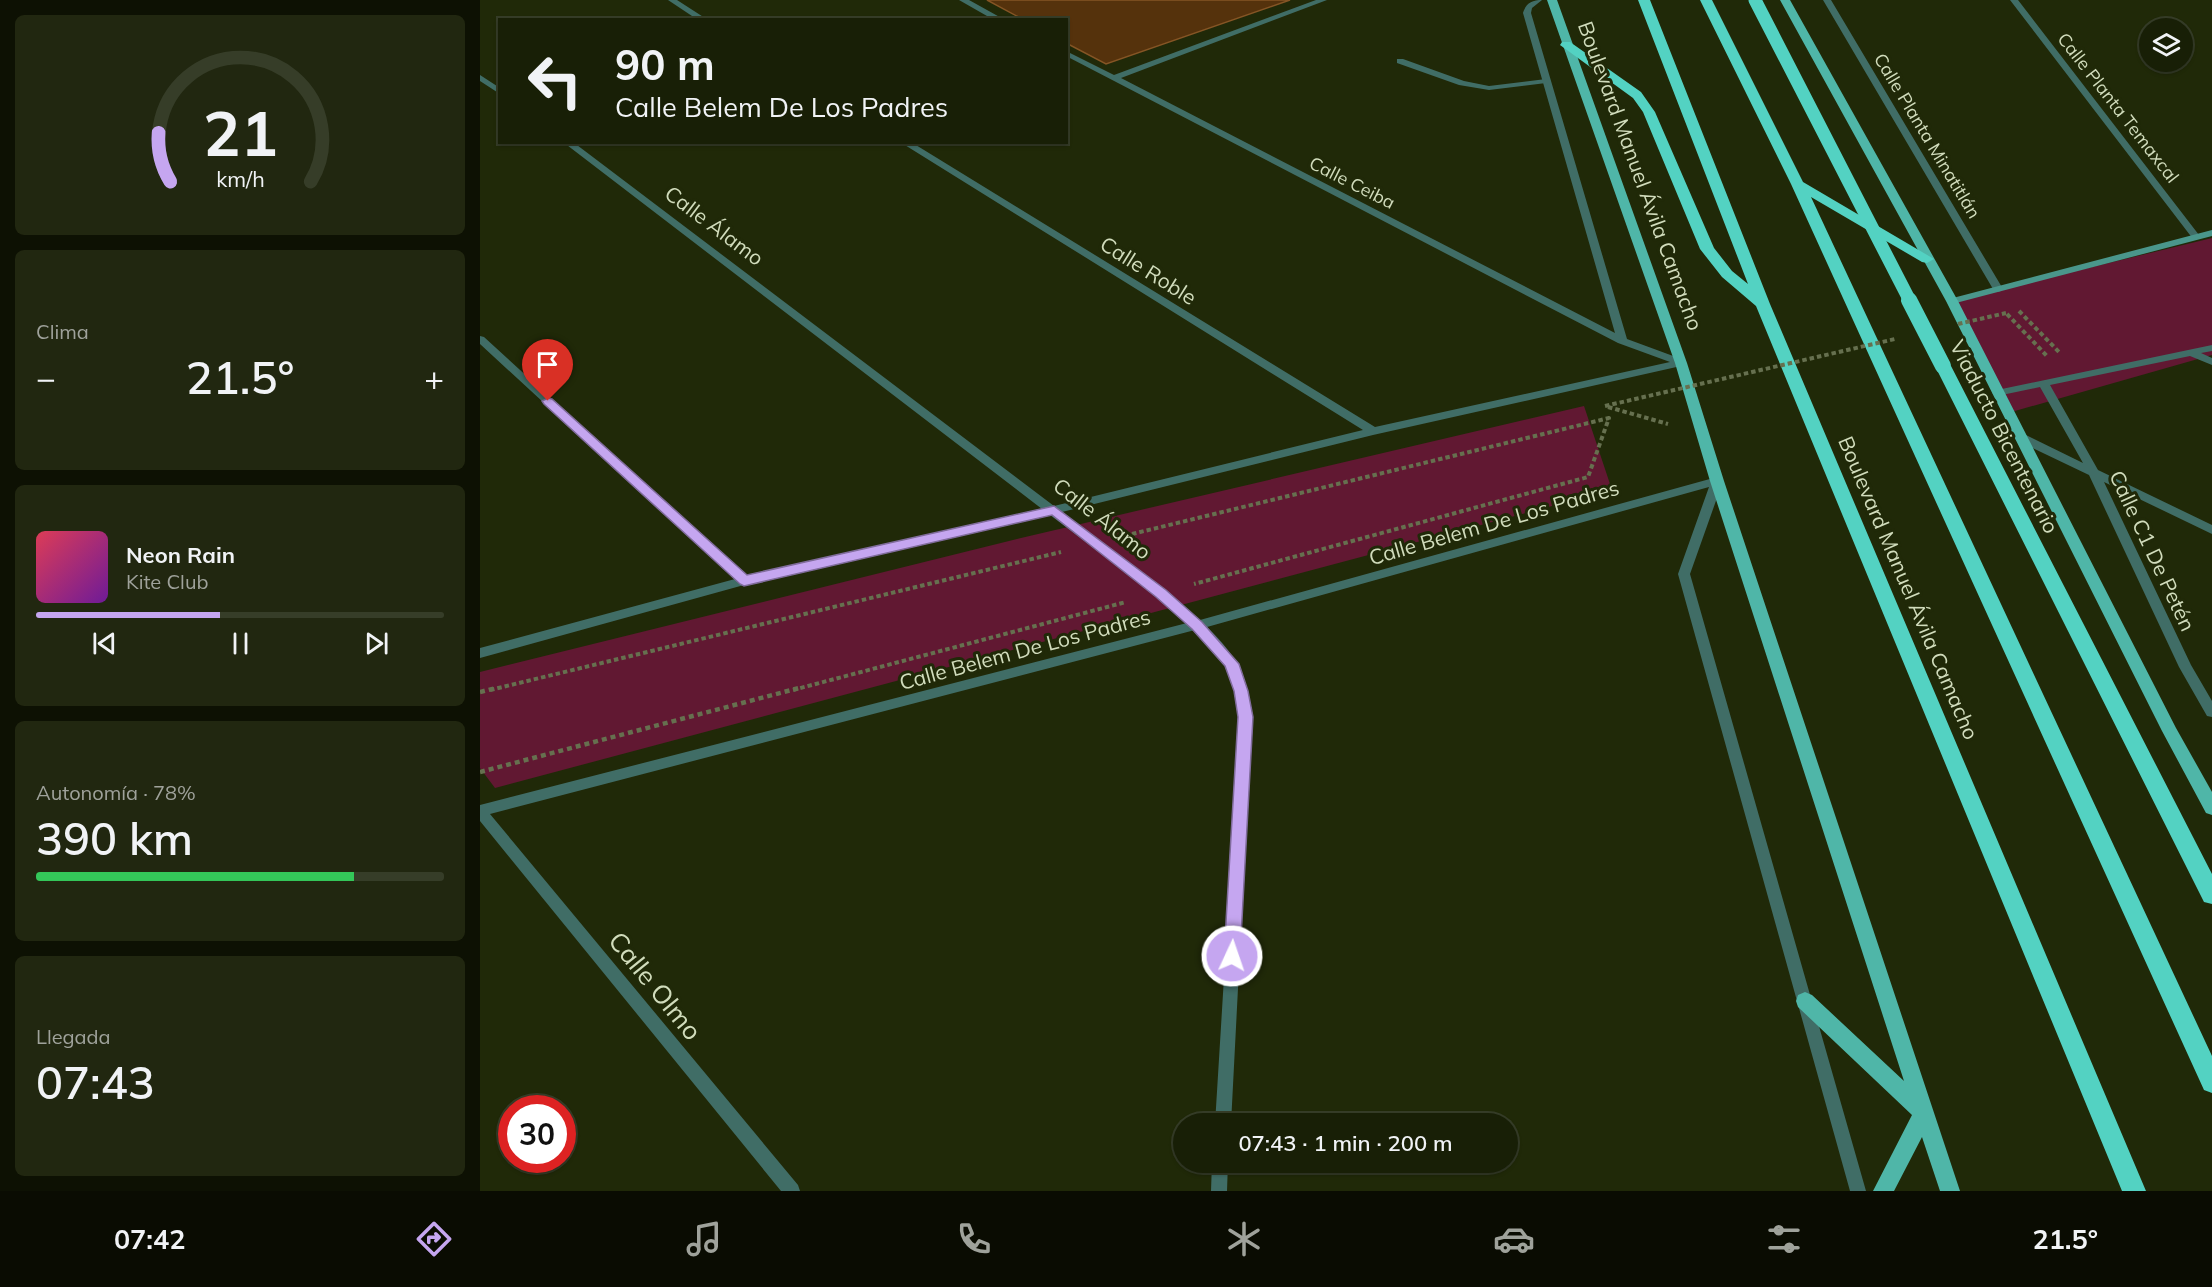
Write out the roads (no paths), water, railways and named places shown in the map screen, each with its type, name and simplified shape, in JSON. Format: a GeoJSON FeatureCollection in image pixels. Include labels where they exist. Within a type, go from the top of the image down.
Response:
{"type":"FeatureCollection","features":[{"type":"Feature","properties":{"kind":"highway","name":"Boulevard Manuel Ávila Camacho"},"geometry":{"type":"LineString","coordinates":[[1644,0],[1763,304],[2134,1191]]}},
{"type":"Feature","properties":{"kind":"highway"},"geometry":{"type":"LineString","coordinates":[[1706,0],[1798,184],[2212,1082]]}},
{"type":"Feature","properties":{"kind":"highway","name":"Viaducto Bicentenario"},"geometry":{"type":"LineString","coordinates":[[1755,0],[2212,895]]}},
{"type":"Feature","properties":{"kind":"highway"},"geometry":{"type":"LineString","coordinates":[[1566,45],[1638,95],[1649,112],[1707,249],[1726,274],[1763,304]]}},
{"type":"Feature","properties":{"kind":"highway"},"geometry":{"type":"LineString","coordinates":[[1798,184],[1927,259]]}},
{"type":"Feature","properties":{"kind":"main road","name":"Boulevard Manuel Ávila Camacho"},"geometry":{"type":"LineString","coordinates":[[1552,0],[1566,45],[1681,363],[1717,481],[1950,1191]]}},
{"type":"Feature","properties":{"kind":"main road"},"geometry":{"type":"LineString","coordinates":[[1785,0],[1952,301],[2170,731],[2212,808]]}},
{"type":"Feature","properties":{"kind":"main road"},"geometry":{"type":"LineString","coordinates":[[1952,301],[2212,233]]}},
{"type":"Feature","properties":{"kind":"main road"},"geometry":{"type":"LineString","coordinates":[[1805,1001],[1924,1113],[1883,1191]]}},
{"type":"Feature","properties":{"kind":"street"},"geometry":{"type":"LineString","coordinates":[[672,0],[701,18]]}},
{"type":"Feature","properties":{"kind":"street"},"geometry":{"type":"LineString","coordinates":[[963,0],[997,18]]}},
{"type":"Feature","properties":{"kind":"street"},"geometry":{"type":"LineString","coordinates":[[1113,78],[1323,0]]}},
{"type":"Feature","properties":{"kind":"street"},"geometry":{"type":"LineString","coordinates":[[1538,0],[1528,7],[1527,13],[1622,341]]}},
{"type":"Feature","properties":{"kind":"street","name":"Calle Planta Minatitlán"},"geometry":{"type":"LineString","coordinates":[[1827,0],[1998,289]]}},
{"type":"Feature","properties":{"kind":"street","name":"Calle Planta Temaxcal"},"geometry":{"type":"LineString","coordinates":[[2014,0],[2196,237]]}},
{"type":"Feature","properties":{"kind":"street","name":"Calle Ceiba"},"geometry":{"type":"LineString","coordinates":[[1068,55],[1622,341],[1681,363]]}},
{"type":"Feature","properties":{"kind":"street"},"geometry":{"type":"LineString","coordinates":[[1400,61],[1462,83],[1489,88],[1546,81]]}},
{"type":"Feature","properties":{"kind":"street"},"geometry":{"type":"LineString","coordinates":[[480,77],[498,90]]}},
{"type":"Feature","properties":{"kind":"street","name":"Calle Álamo"},"geometry":{"type":"LineString","coordinates":[[570,144],[1161,593],[1197,625],[1232,664],[1241,691],[1246,717],[1224,1113]]}},
{"type":"Feature","properties":{"kind":"street","name":"Calle Roble"},"geometry":{"type":"LineString","coordinates":[[907,144],[1373,431]]}},
{"type":"Feature","properties":{"kind":"street"},"geometry":{"type":"LineString","coordinates":[[480,339],[744,581]]}},
{"type":"Feature","properties":{"kind":"street"},"geometry":{"type":"LineString","coordinates":[[1997,393],[2212,348]]}},
{"type":"Feature","properties":{"kind":"street"},"geometry":{"type":"LineString","coordinates":[[2192,353],[2212,362]]}},
{"type":"Feature","properties":{"kind":"street"},"geometry":{"type":"LineString","coordinates":[[480,653],[744,581],[1054,510],[1373,431],[1681,363]]}},
{"type":"Feature","properties":{"kind":"street","name":"Calle C1 De Petén"},"geometry":{"type":"LineString","coordinates":[[2043,383],[2092,471],[2185,667],[2212,712]]}},
{"type":"Feature","properties":{"kind":"street"},"geometry":{"type":"LineString","coordinates":[[2020,437],[2212,530]]}},
{"type":"Feature","properties":{"kind":"street"},"geometry":{"type":"LineString","coordinates":[[1717,481],[1684,574],[1858,1191]]}},
{"type":"Feature","properties":{"kind":"street","name":"Calle Belem De Los Padres"},"geometry":{"type":"LineString","coordinates":[[480,811],[1197,625],[1717,481]]}},
{"type":"Feature","properties":{"kind":"street","name":"Calle Olmo"},"geometry":{"type":"LineString","coordinates":[[480,811],[792,1191]]}},
{"type":"Feature","properties":{"kind":"street"},"geometry":{"type":"LineString","coordinates":[[1219,1191],[1220,1173]]}}]}
